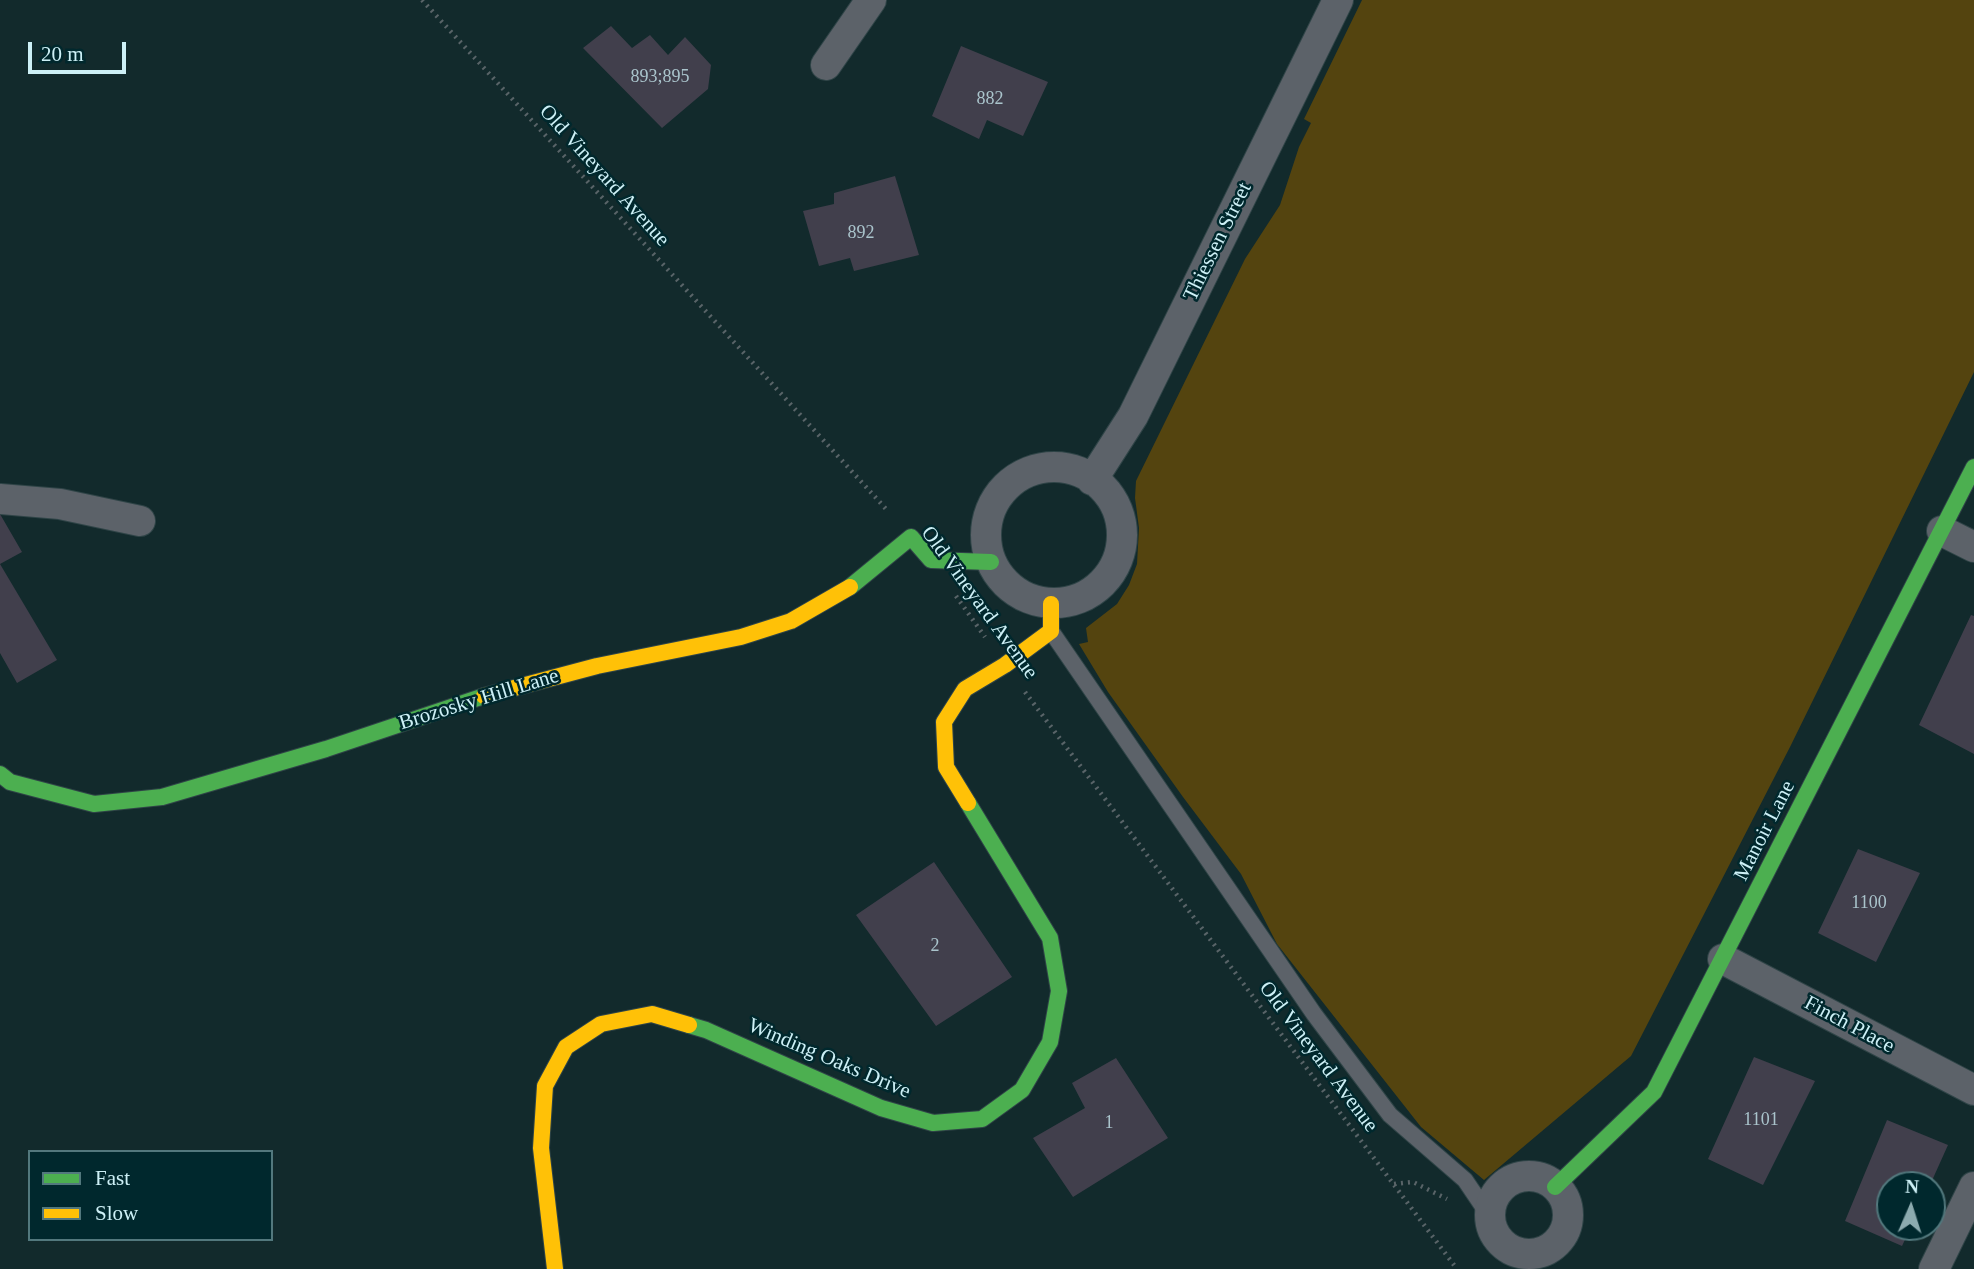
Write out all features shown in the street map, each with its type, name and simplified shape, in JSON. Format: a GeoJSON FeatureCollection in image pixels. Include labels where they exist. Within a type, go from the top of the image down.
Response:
{"type":"FeatureCollection","features":[{"type":"Feature","properties":{"kind":"street"},"geometry":{"type":"LineString","coordinates":[[826,65],[872,0]]}},
{"type":"Feature","properties":{"kind":"street","name":"Thiessen Street"},"geometry":{"type":"LineString","coordinates":[[1092,480],[1133,416],[1338,0]]}},
{"type":"Feature","properties":{"kind":"street"},"geometry":{"type":"LineString","coordinates":[[1057,467],[1080,472],[1092,480],[1101,485],[1118,511],[1122,535],[1118,559],[1106,579],[1089,594],[1074,600],[1051,617],[1007,585],[991,562],[985,538],[989,514],[999,494],[1013,481],[1034,470],[1057,467]]}},
{"type":"Feature","properties":{"kind":"street","name":"Manoir Lane"},"geometry":{"type":"LineString","coordinates":[[1555,1187],[1654,1092],[1974,467]]}},
{"type":"Feature","properties":{"kind":"street"},"geometry":{"type":"LineString","coordinates":[[0,499],[60,503],[140,521]]}},
{"type":"Feature","properties":{"kind":"street"},"geometry":{"type":"LineString","coordinates":[[1942,531],[1974,547]]}},
{"type":"Feature","properties":{"kind":"street","name":"Brozosky Hill Lane"},"geometry":{"type":"LineString","coordinates":[[0,775],[10,782],[94,804],[162,797],[327,749],[469,700],[597,666],[741,637],[791,621],[847,589],[911,537],[931,560]]}},
{"type":"Feature","properties":{"kind":"street"},"geometry":{"type":"LineString","coordinates":[[931,560],[991,562]]}},
{"type":"Feature","properties":{"kind":"street","name":"Winding Oaks Drive"},"geometry":{"type":"LineString","coordinates":[[555,1269],[541,1148],[545,1086],[566,1047],[601,1024],[652,1014],[673,1020],[706,1030],[881,1108],[933,1123],[982,1119],[1022,1090],[1050,1042],[1057,1004],[1059,991],[1050,938],[946,767],[944,722],[965,689],[1005,665],[1051,617]]}},
{"type":"Feature","properties":{"kind":"street","name":"Finch Place"},"geometry":{"type":"LineString","coordinates":[[1723,959],[1974,1090]]}},
{"type":"Feature","properties":{"kind":"street"},"geometry":{"type":"LineString","coordinates":[[1532,1176],[1555,1187],[1564,1197],[1568,1211],[1567,1225],[1562,1237],[1539,1253],[1525,1254],[1500,1242],[1490,1217],[1492,1203],[1507,1183],[1532,1176]]}},
{"type":"Feature","properties":{"kind":"street"},"geometry":{"type":"LineString","coordinates":[[1934,1269],[1974,1187]]}},
{"type":"Feature","properties":{"kind":"lane"},"geometry":{"type":"LineString","coordinates":[[1051,617],[1331,1037],[1390,1115],[1465,1180],[1490,1217]]}},
{"type":"Feature","properties":{"kind":"path","name":"Old Vineyard Avenue"},"geometry":{"type":"LineString","coordinates":[[422,0],[896,520]]}},
{"type":"Feature","properties":{"kind":"path","name":"Old Vineyard Avenue"},"geometry":{"type":"LineString","coordinates":[[931,560],[1005,665],[1457,1269]]}},
{"type":"Feature","properties":{"kind":"path"},"geometry":{"type":"LineString","coordinates":[[1394,1184],[1413,1182],[1490,1217]]}},
{"type":"Feature","properties":{"kind":"shaded area"},"geometry":{"type":"Polygon","coordinates":[[[1362,0],[1974,0],[1974,372],[1790,747],[1631,1056],[1484,1180],[1421,1127],[1277,944],[1241,874],[1108,692],[1079,644],[1088,642],[1086,628],[1117,604],[1129,585],[1137,564],[1139,528],[1136,481],[1245,259],[1280,205],[1299,147],[1311,123],[1304,119],[1362,0]]]}},
{"type":"Feature","properties":{"kind":"building"},"geometry":{"type":"Polygon","coordinates":[[[611,26],[632,48],[650,35],[668,55],[685,37],[711,65],[708,89],[662,128],[583,48],[611,26]]]}},
{"type":"Feature","properties":{"kind":"building"},"geometry":{"type":"Polygon","coordinates":[[[961,46],[1048,82],[1023,136],[987,120],[979,139],[932,116],[961,46]]]}},
{"type":"Feature","properties":{"kind":"building"},"geometry":{"type":"Polygon","coordinates":[[[895,176],[919,255],[854,271],[850,258],[819,266],[803,211],[834,204],[834,193],[895,176]]]}},
{"type":"Feature","properties":{"kind":"building"},"geometry":{"type":"Polygon","coordinates":[[[0,514],[22,552],[0,564],[0,514]]]}},
{"type":"Feature","properties":{"kind":"building"},"geometry":{"type":"Polygon","coordinates":[[[0,564],[57,660],[17,683],[0,653],[0,564]]]}},
{"type":"Feature","properties":{"kind":"building"},"geometry":{"type":"Polygon","coordinates":[[[1971,615],[1974,616],[1974,754],[1919,725],[1971,615]]]}},
{"type":"Feature","properties":{"kind":"building"},"geometry":{"type":"Polygon","coordinates":[[[1858,849],[1920,873],[1876,962],[1818,933],[1858,849]]]}},
{"type":"Feature","properties":{"kind":"building"},"geometry":{"type":"Polygon","coordinates":[[[934,862],[1012,977],[936,1026],[856,915],[934,862]]]}},
{"type":"Feature","properties":{"kind":"building"},"geometry":{"type":"Polygon","coordinates":[[[1754,1057],[1815,1081],[1763,1185],[1708,1159],[1754,1057]]]}},
{"type":"Feature","properties":{"kind":"building"},"geometry":{"type":"Polygon","coordinates":[[[1116,1058],[1168,1138],[1073,1197],[1033,1138],[1085,1108],[1072,1083],[1116,1058]]]}},
{"type":"Feature","properties":{"kind":"building"},"geometry":{"type":"Polygon","coordinates":[[[1887,1120],[1948,1145],[1936,1171],[1876,1171],[1876,1235],[1845,1221],[1887,1120]]]}},
{"type":"Feature","properties":{"kind":"building"},"geometry":{"type":"Polygon","coordinates":[[[1891,1241],[1904,1241],[1902,1246],[1891,1241]]]}},
{"type":"Feature","properties":{"kind":"traffic: fast"},"geometry":{"type":"LineString","coordinates":[[1555,1187],[1654,1092],[1974,467]]}},
{"type":"Feature","properties":{"kind":"traffic: fast"},"geometry":{"type":"LineString","coordinates":[[850,587],[911,537],[931,560],[991,562]]}},
{"type":"Feature","properties":{"kind":"traffic: fast"},"geometry":{"type":"LineString","coordinates":[[0,774],[10,782],[94,804],[162,797],[326,749],[484,696]]}},
{"type":"Feature","properties":{"kind":"traffic: fast"},"geometry":{"type":"LineString","coordinates":[[689,1025],[706,1030],[881,1108],[933,1123],[982,1119],[1022,1090],[1050,1042],[1059,991],[1050,938],[968,803]]}},
{"type":"Feature","properties":{"kind":"traffic: slow"},"geometry":{"type":"LineString","coordinates":[[484,696],[597,666],[741,637],[791,621],[850,587]]}},
{"type":"Feature","properties":{"kind":"traffic: slow"},"geometry":{"type":"LineString","coordinates":[[968,803],[946,767],[944,722],[965,689],[1005,665],[1051,631],[1051,604]]}},
{"type":"Feature","properties":{"kind":"traffic: slow"},"geometry":{"type":"LineString","coordinates":[[555,1269],[541,1148],[545,1086],[566,1047],[601,1024],[652,1014],[689,1025]]}}]}
